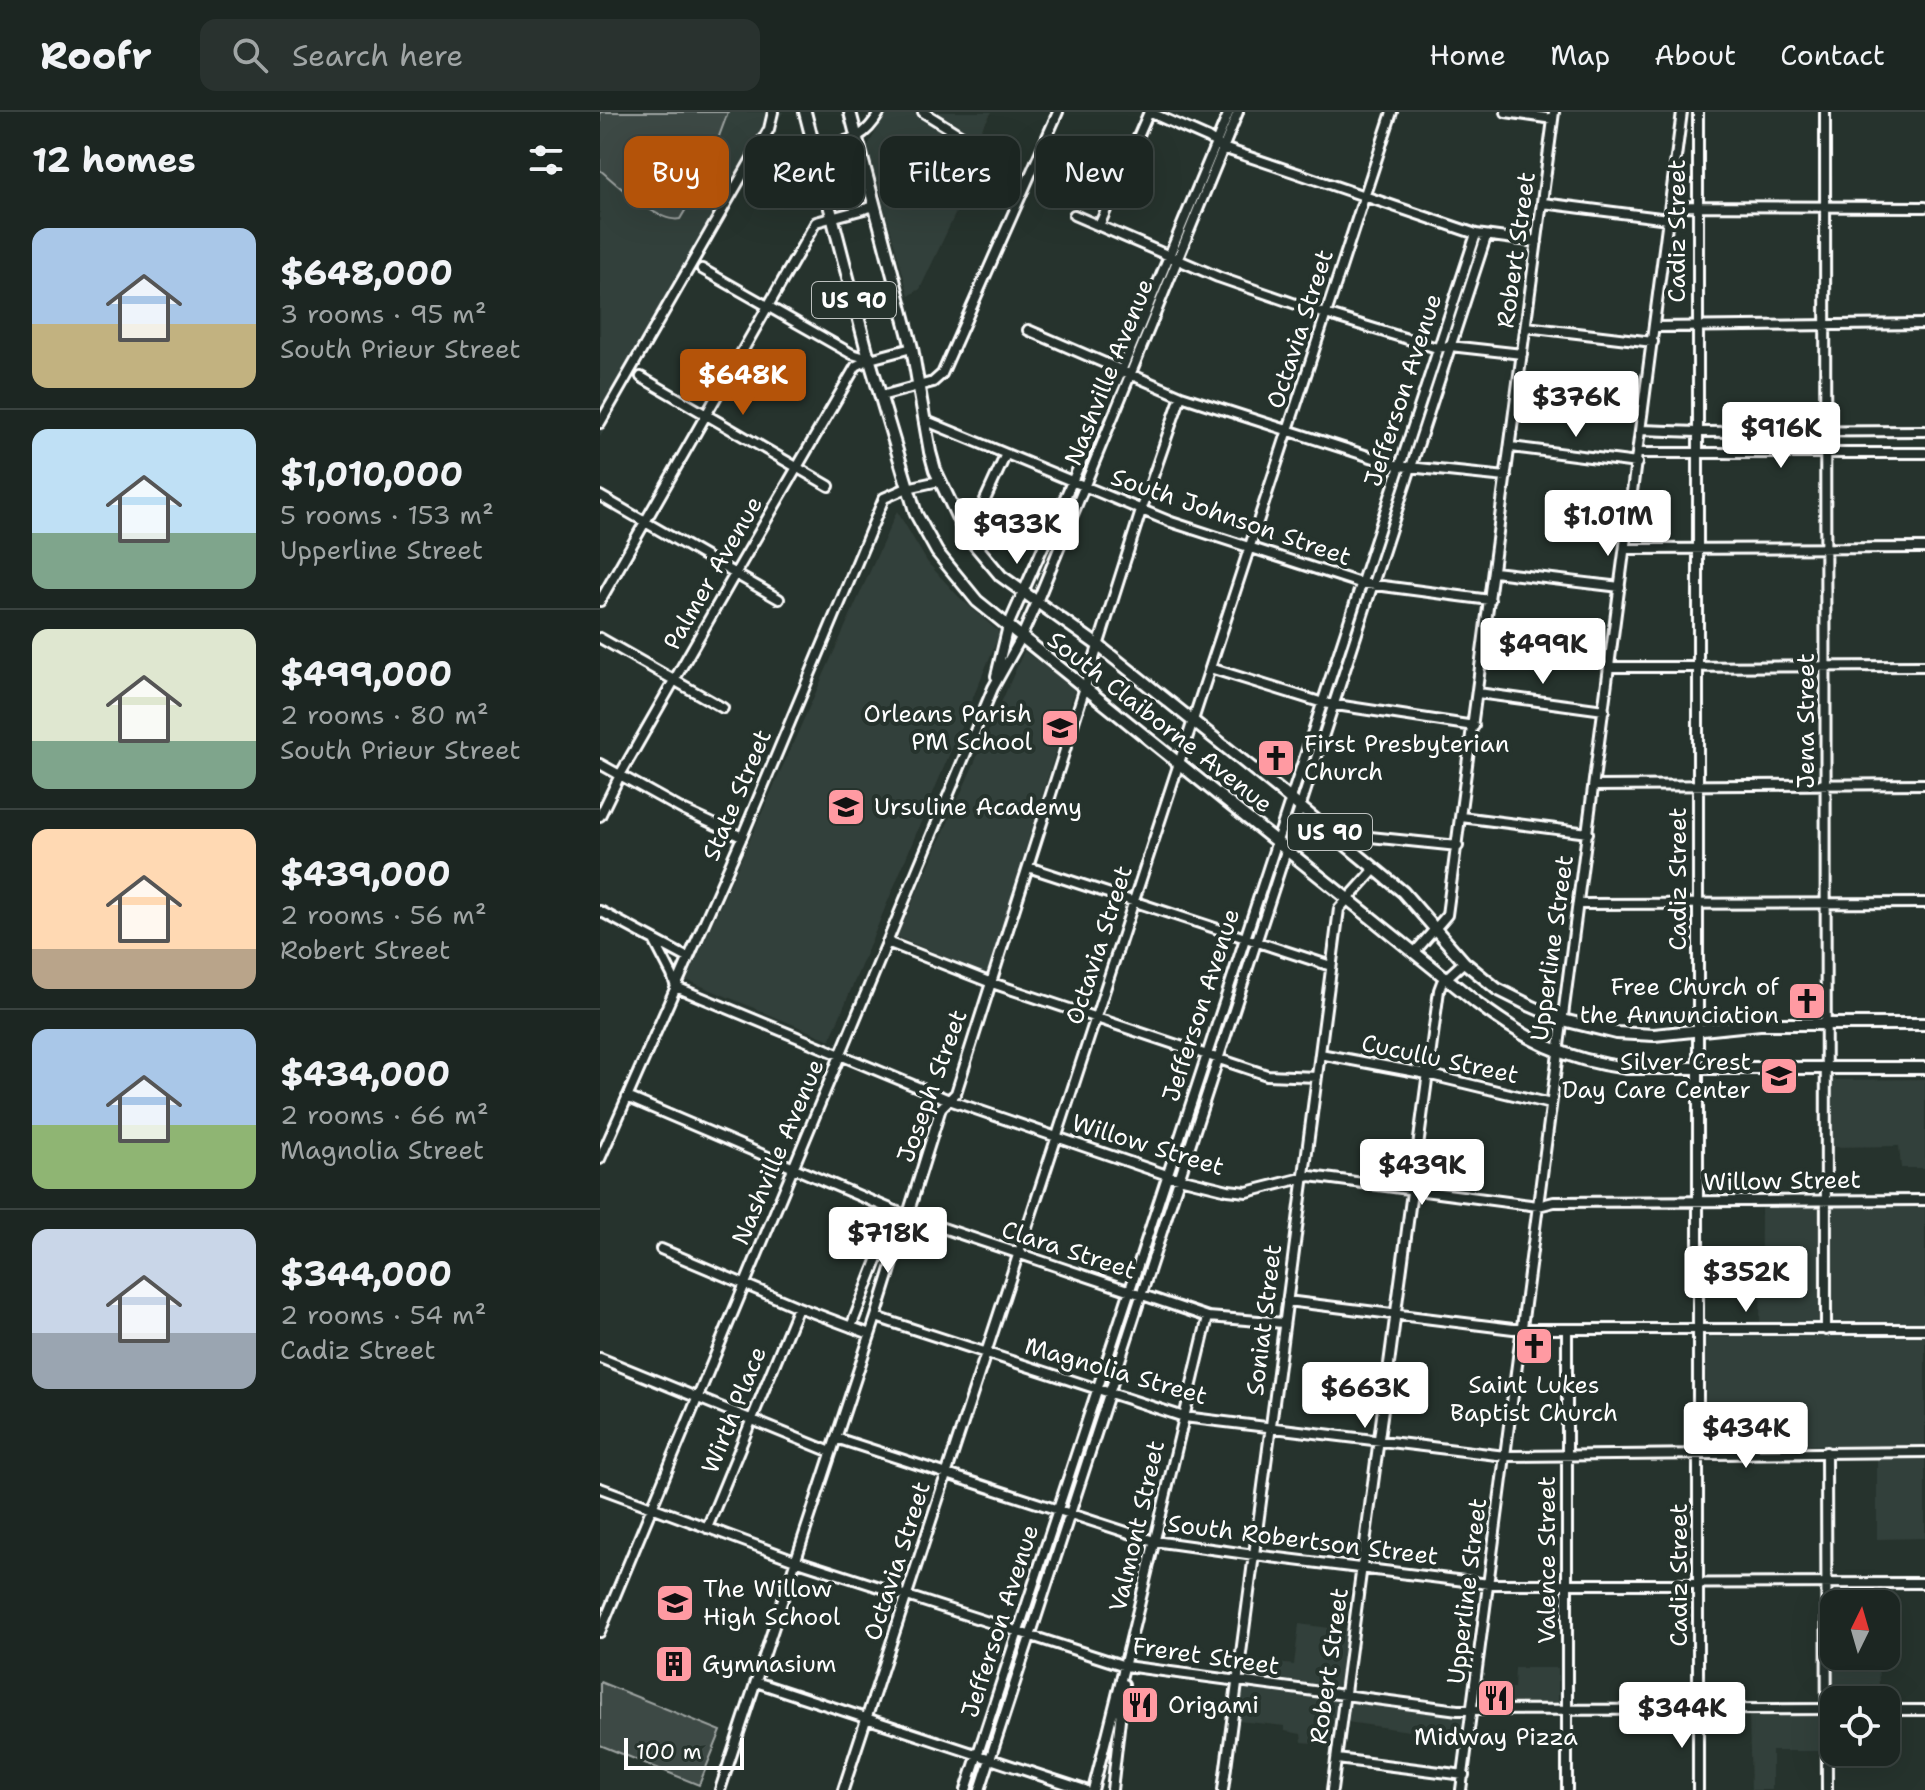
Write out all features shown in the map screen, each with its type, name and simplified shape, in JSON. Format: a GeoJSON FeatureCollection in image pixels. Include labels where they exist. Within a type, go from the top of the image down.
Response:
{"type":"FeatureCollection","features":[{"type":"Feature","properties":{"kind":"main road","name":"South Claiborne Avenue"},"geometry":{"type":"LineString","coordinates":[[805,112],[812,136]]}},
{"type":"Feature","properties":{"kind":"main road","name":"South Claiborne Avenue"},"geometry":{"type":"LineString","coordinates":[[850,112],[856,136]]}},
{"type":"Feature","properties":{"kind":"main road","name":"South Claiborne Avenue"},"geometry":{"type":"LineString","coordinates":[[864,166],[912,348],[930,452],[939,481],[965,533],[1001,576],[1099,646],[1403,892],[1464,962],[1497,989],[1563,1020],[1616,1033],[1654,1035],[1760,1024],[1925,1024]]}},
{"type":"Feature","properties":{"kind":"main road","name":"South Claiborne Avenue"},"geometry":{"type":"LineString","coordinates":[[831,208],[907,488],[920,523],[937,552],[977,601],[1021,638],[1180,762],[1414,953],[1516,1032],[1558,1053],[1584,1061],[1619,1067],[1698,1069],[1925,1068]]}},
{"type":"Feature","properties":{"kind":"street"},"geometry":{"type":"LineString","coordinates":[[600,423],[769,129],[773,112]]}},
{"type":"Feature","properties":{"kind":"street"},"geometry":{"type":"LineString","coordinates":[[858,136],[869,131],[880,112]]}},
{"type":"Feature","properties":{"kind":"street"},"geometry":{"type":"LineString","coordinates":[[923,112],[962,136]]}},
{"type":"Feature","properties":{"kind":"street"},"geometry":{"type":"LineString","coordinates":[[881,396],[933,382],[942,374],[1058,112]]}},
{"type":"Feature","properties":{"kind":"street"},"geometry":{"type":"LineString","coordinates":[[1099,226],[1149,112],[1220,145],[1364,196],[1481,235],[1537,242]]}},
{"type":"Feature","properties":{"kind":"street","name":"Nashville Avenue"},"geometry":{"type":"LineString","coordinates":[[1220,145],[1229,112]]}},
{"type":"Feature","properties":{"kind":"street","name":"Nashville Avenue"},"geometry":{"type":"LineString","coordinates":[[993,688],[1008,626],[1126,371],[1220,145],[1238,112]]}},
{"type":"Feature","properties":{"kind":"street","name":"Octavia Street"},"geometry":{"type":"LineString","coordinates":[[843,1790],[1392,112]]}},
{"type":"Feature","properties":{"kind":"street"},"geometry":{"type":"LineString","coordinates":[[1506,112],[1554,115]]}},
{"type":"Feature","properties":{"kind":"street","name":"Upperline Street"},"geometry":{"type":"LineString","coordinates":[[1461,1790],[1682,112]]}},
{"type":"Feature","properties":{"kind":"street","name":"Cadiz Street"},"geometry":{"type":"LineString","coordinates":[[1698,112],[1698,1790]]}},
{"type":"Feature","properties":{"kind":"street","name":"Jena Street"},"geometry":{"type":"LineString","coordinates":[[1825,112],[1826,1330]]}},
{"type":"Feature","properties":{"kind":"street","name":"Robert Street"},"geometry":{"type":"LineString","coordinates":[[1414,953],[1447,915],[1554,115]]}},
{"type":"Feature","properties":{"kind":"street"},"geometry":{"type":"LineString","coordinates":[[1543,203],[1668,219]]}},
{"type":"Feature","properties":{"kind":"street"},"geometry":{"type":"LineString","coordinates":[[600,601],[816,222],[875,206]]}},
{"type":"Feature","properties":{"kind":"street"},"geometry":{"type":"LineString","coordinates":[[1670,206],[1925,207]]}},
{"type":"Feature","properties":{"kind":"street"},"geometry":{"type":"LineString","coordinates":[[1074,215],[1218,277],[1437,348],[1450,346],[1522,354]]}},
{"type":"Feature","properties":{"kind":"street","name":"Jefferson Avenue"},"geometry":{"type":"LineString","coordinates":[[980,1790],[1412,466],[1481,235]]}},
{"type":"Feature","properties":{"kind":"street","name":"Jefferson Avenue"},"geometry":{"type":"LineString","coordinates":[[966,1790],[1437,348],[1481,235]]}},
{"type":"Feature","properties":{"kind":"street"},"geometry":{"type":"LineString","coordinates":[[702,269],[852,354],[870,359],[912,348]]}},
{"type":"Feature","properties":{"kind":"street"},"geometry":{"type":"LineString","coordinates":[[1655,327],[1925,324]]}},
{"type":"Feature","properties":{"kind":"street"},"geometry":{"type":"LineString","coordinates":[[1526,327],[1653,342]]}},
{"type":"Feature","properties":{"kind":"street"},"geometry":{"type":"LineString","coordinates":[[1028,330],[1181,396],[1399,466],[1506,477]]}},
{"type":"Feature","properties":{"kind":"street","name":"Palmer Avenue"},"geometry":{"type":"LineString","coordinates":[[600,816],[620,775],[856,366],[870,359]]}},
{"type":"Feature","properties":{"kind":"street","name":"Nashville Avenue"},"geometry":{"type":"LineString","coordinates":[[600,1632],[993,688],[1037,602],[1126,371]]}},
{"type":"Feature","properties":{"kind":"street"},"geometry":{"type":"LineString","coordinates":[[641,377],[829,486]]}},
{"type":"Feature","properties":{"kind":"street","name":"Joseph Street"},"geometry":{"type":"LineString","coordinates":[[720,1790],[876,1317],[941,1108],[956,1093],[1141,511],[1181,396]]}},
{"type":"Feature","properties":{"kind":"street","name":"South Johnson Street"},"geometry":{"type":"LineString","coordinates":[[924,420],[1141,511],[1360,583],[1490,600]]}},
{"type":"Feature","properties":{"kind":"street"},"geometry":{"type":"LineString","coordinates":[[1641,430],[1925,431]]}},
{"type":"Feature","properties":{"kind":"street"},"geometry":{"type":"LineString","coordinates":[[1511,447],[1637,458],[1925,453]]}},
{"type":"Feature","properties":{"kind":"street"},"geometry":{"type":"LineString","coordinates":[[965,533],[974,524],[1006,454]]}},
{"type":"Feature","properties":{"kind":"street","name":"State Street"},"geometry":{"type":"LineString","coordinates":[[600,1159],[742,837],[884,498],[907,488],[939,481]]}},
{"type":"Feature","properties":{"kind":"street"},"geometry":{"type":"LineString","coordinates":[[600,496],[779,599]]}},
{"type":"Feature","properties":{"kind":"street"},"geometry":{"type":"LineString","coordinates":[[1625,549],[1925,548]]}},
{"type":"Feature","properties":{"kind":"street"},"geometry":{"type":"LineString","coordinates":[[1494,572],[1620,587]]}},
{"type":"Feature","properties":{"kind":"street"},"geometry":{"type":"LineString","coordinates":[[600,638],[723,708]]}},
{"type":"Feature","properties":{"kind":"street"},"geometry":{"type":"LineString","coordinates":[[1610,667],[1925,666]]}},
{"type":"Feature","properties":{"kind":"street"},"geometry":{"type":"LineString","coordinates":[[1210,668],[1323,703],[1474,726]]}},
{"type":"Feature","properties":{"kind":"street"},"geometry":{"type":"LineString","coordinates":[[1478,693],[1604,710]]}},
{"type":"Feature","properties":{"kind":"street"},"geometry":{"type":"LineString","coordinates":[[600,764],[683,810],[742,837]]}},
{"type":"Feature","properties":{"kind":"street"},"geometry":{"type":"LineString","coordinates":[[1594,786],[1925,784]]}},
{"type":"Feature","properties":{"kind":"street"},"geometry":{"type":"LineString","coordinates":[[1461,817],[1588,833]]}},
{"type":"Feature","properties":{"kind":"street"},"geometry":{"type":"LineString","coordinates":[[1331,833],[1458,846]]}},
{"type":"Feature","properties":{"kind":"street"},"geometry":{"type":"LineString","coordinates":[[1028,867],[1331,966]]}},
{"type":"Feature","properties":{"kind":"street","name":"Soniat Street"},"geometry":{"type":"LineString","coordinates":[[1223,1790],[1339,909],[1375,869]]}},
{"type":"Feature","properties":{"kind":"street"},"geometry":{"type":"LineString","coordinates":[[1579,904],[1925,903]]}},
{"type":"Feature","properties":{"kind":"street"},"geometry":{"type":"LineString","coordinates":[[600,911],[688,958]]}},
{"type":"Feature","properties":{"kind":"street"},"geometry":{"type":"LineString","coordinates":[[654,940],[676,987]]}},
{"type":"Feature","properties":{"kind":"street"},"geometry":{"type":"LineString","coordinates":[[887,942],[989,982],[1218,1059],[1277,1077],[1317,1077]]}},
{"type":"Feature","properties":{"kind":"street"},"geometry":{"type":"LineString","coordinates":[[1446,978],[1464,962]]}},
{"type":"Feature","properties":{"kind":"street","name":"Robert Street"},"geometry":{"type":"LineString","coordinates":[[1332,1790],[1427,1074],[1439,990],[1446,978]]}},
{"type":"Feature","properties":{"kind":"street","name":"Willow Street"},"geometry":{"type":"LineString","coordinates":[[676,987],[949,1100],[1167,1175],[1228,1190],[1247,1192],[1310,1176],[1538,1206],[1554,1202],[1925,1200]]}},
{"type":"Feature","properties":{"kind":"street","name":"Cucullu Street"},"geometry":{"type":"LineString","coordinates":[[1320,1054],[1427,1074],[1551,1104]]}},
{"type":"Feature","properties":{"kind":"street","name":"Clara Street"},"geometry":{"type":"LineString","coordinates":[[627,1097],[907,1216],[1208,1317],[1284,1323]]}},
{"type":"Feature","properties":{"kind":"street"},"geometry":{"type":"LineString","coordinates":[[851,1327],[896,1212]]}},
{"type":"Feature","properties":{"kind":"street"},"geometry":{"type":"LineString","coordinates":[[661,1249],[870,1334]]}},
{"type":"Feature","properties":{"kind":"street"},"geometry":{"type":"LineString","coordinates":[[1287,1301],[1522,1329],[1925,1329]]}},
{"type":"Feature","properties":{"kind":"street","name":"Wirth Place"},"geometry":{"type":"LineString","coordinates":[[707,1528],[798,1307]]}},
{"type":"Feature","properties":{"kind":"street","name":"Magnolia Street"},"geometry":{"type":"LineString","coordinates":[[876,1317],[1184,1417],[1505,1456],[1925,1452]]}},
{"type":"Feature","properties":{"kind":"street","name":"Valmont Street"},"geometry":{"type":"LineString","coordinates":[[1093,1790],[1208,1317]]}},
{"type":"Feature","properties":{"kind":"street","name":"Valence Street"},"geometry":{"type":"LineString","coordinates":[[1567,1330],[1567,1790]]}},
{"type":"Feature","properties":{"kind":"street"},"geometry":{"type":"LineString","coordinates":[[600,1358],[831,1452]]}},
{"type":"Feature","properties":{"kind":"street","name":"South Robertson Street"},"geometry":{"type":"LineString","coordinates":[[836,1438],[1154,1541],[1254,1555],[1489,1584],[1925,1583]]}},
{"type":"Feature","properties":{"kind":"street"},"geometry":{"type":"LineString","coordinates":[[1826,1452],[1829,1686]]}},
{"type":"Feature","properties":{"kind":"street","name":"Freret Street"},"geometry":{"type":"LineString","coordinates":[[600,1488],[795,1560],[1125,1666],[1472,1711],[1820,1709]]}},
{"type":"Feature","properties":{"kind":"street"},"geometry":{"type":"LineString","coordinates":[[1112,1790],[1125,1666]]}},
{"type":"Feature","properties":{"kind":"street"},"geometry":{"type":"LineString","coordinates":[[756,1682],[1085,1790]]}},
{"type":"Feature","properties":{"kind":"street"},"geometry":{"type":"LineString","coordinates":[[1900,1710],[1925,1710]]}},
{"type":"Feature","properties":{"kind":"street"},"geometry":{"type":"LineString","coordinates":[[1337,1759],[1464,1775]]}},
{"type":"Feature","properties":{"kind":"street"},"geometry":{"type":"LineString","coordinates":[[1827,1790],[1828,1766]]}},
{"type":"Feature","properties":{"kind":"shaded area"},"geometry":{"type":"Polygon","coordinates":[[[600,112],[783,112],[769,136],[745,136],[745,179],[729,208],[729,136],[624,136],[624,208],[729,208],[600,437],[600,112]]]}},
{"type":"Feature","properties":{"kind":"shaded area"},"geometry":{"type":"Polygon","coordinates":[[[600,112],[728,112],[719,136],[624,136],[624,190],[600,170],[600,112]]]}},
{"type":"Feature","properties":{"kind":"shaded area"},"geometry":{"type":"Polygon","coordinates":[[[887,112],[914,112],[955,136],[880,136],[880,193],[867,147],[887,112]]]}},
{"type":"Feature","properties":{"kind":"shaded area"},"geometry":{"type":"Polygon","coordinates":[[[935,112],[992,112],[977,136],[935,112]]]}},
{"type":"Feature","properties":{"kind":"shaded area"},"geometry":{"type":"Polygon","coordinates":[[[687,208],[680,219],[671,219],[650,209],[687,208]]]}},
{"type":"Feature","properties":{"kind":"shaded area"},"geometry":{"type":"Polygon","coordinates":[[[884,208],[958,208],[920,289],[909,296],[884,208]]]}},
{"type":"Feature","properties":{"kind":"shaded area","name":"Ursuline Academy"},"geometry":{"type":"Polygon","coordinates":[[[897,511],[928,563],[958,596],[1000,633],[830,1040],[687,980],[897,511]]]}},
{"type":"Feature","properties":{"kind":"shaded area"},"geometry":{"type":"Polygon","coordinates":[[[1024,651],[1075,689],[987,974],[897,937],[1024,651]]]}},
{"type":"Feature","properties":{"kind":"shaded area"},"geometry":{"type":"Polygon","coordinates":[[[1925,1079],[1925,1168],[1901,1168],[1899,1146],[1833,1147],[1832,1080],[1925,1079]]]}},
{"type":"Feature","properties":{"kind":"shaded area"},"geometry":{"type":"Polygon","coordinates":[[[1761,1206],[1925,1206],[1925,1538],[1877,1539],[1877,1445],[1707,1445],[1705,1337],[1760,1335],[1761,1206]]]}},
{"type":"Feature","properties":{"kind":"shaded area"},"geometry":{"type":"Polygon","coordinates":[[[1299,1624],[1346,1630],[1339,1687],[1245,1674],[1246,1659],[1294,1665],[1299,1624]]]}},
{"type":"Feature","properties":{"kind":"shaded area"},"geometry":{"type":"Polygon","coordinates":[[[1515,1668],[1558,1668],[1558,1704],[1478,1702],[1480,1688],[1514,1688],[1515,1668]]]}},
{"type":"Feature","properties":{"kind":"shaded area"},"geometry":{"type":"Polygon","coordinates":[[[1830,1670],[1878,1670],[1879,1685],[1830,1685],[1830,1670]]]}},
{"type":"Feature","properties":{"kind":"shaded area"},"geometry":{"type":"Polygon","coordinates":[[[600,1682],[721,1731],[699,1785],[600,1745],[600,1682]]]}},
{"type":"Feature","properties":{"kind":"shaded area"},"geometry":{"type":"Polygon","coordinates":[[[1242,1689],[1335,1701],[1331,1745],[1302,1742],[1301,1734],[1285,1731],[1285,1726],[1238,1721],[1242,1689]]]}},
{"type":"Feature","properties":{"kind":"shaded area"},"geometry":{"type":"Polygon","coordinates":[[[1350,1703],[1463,1717],[1464,1731],[1425,1726],[1424,1729],[1410,1727],[1409,1731],[1347,1722],[1350,1703]]]}},
{"type":"Feature","properties":{"kind":"shaded area"},"geometry":{"type":"Polygon","coordinates":[[[1749,1716],[1817,1716],[1820,1719],[1820,1751],[1772,1751],[1772,1790],[1751,1790],[1749,1716]]]}},
{"type":"Feature","properties":{"kind":"place","name":"Orleans Parish PM School"},"geometry":{"type":"Point","coordinates":[1060,728]}},
{"type":"Feature","properties":{"kind":"place","name":"First Presbyterian Church"},"geometry":{"type":"Point","coordinates":[1276,758]}},
{"type":"Feature","properties":{"kind":"place","name":"Ursuline Academy"},"geometry":{"type":"Point","coordinates":[846,807]}},
{"type":"Feature","properties":{"kind":"place","name":"Free Church of the Annunciation"},"geometry":{"type":"Point","coordinates":[1807,1001]}},
{"type":"Feature","properties":{"kind":"place","name":"Silver Crest Day Care Center"},"geometry":{"type":"Point","coordinates":[1779,1076]}},
{"type":"Feature","properties":{"kind":"place","name":"Saint Lukes Baptist Church"},"geometry":{"type":"Point","coordinates":[1534,1346]}},
{"type":"Feature","properties":{"kind":"place","name":"The Willow High School"},"geometry":{"type":"Point","coordinates":[675,1603]}},
{"type":"Feature","properties":{"kind":"place","name":"Gymnasium"},"geometry":{"type":"Point","coordinates":[674,1664]}},
{"type":"Feature","properties":{"kind":"place","name":"Midway Pizza"},"geometry":{"type":"Point","coordinates":[1496,1698]}},
{"type":"Feature","properties":{"kind":"place","name":"Origami"},"geometry":{"type":"Point","coordinates":[1140,1705]}}]}
